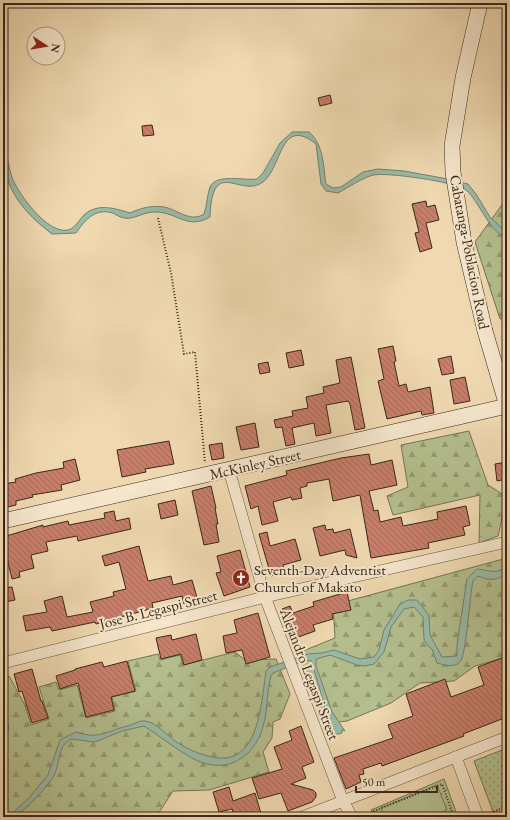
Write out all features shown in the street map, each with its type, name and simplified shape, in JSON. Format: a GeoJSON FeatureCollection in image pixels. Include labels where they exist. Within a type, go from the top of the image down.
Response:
{"type":"FeatureCollection","features":[{"type":"Feature","properties":{"kind":"street","name":"Cabatanga-Poblacion Road"},"geometry":{"type":"LineString","coordinates":[[480,3],[464,78],[452,146],[453,172],[464,242],[485,331],[507,406]]}},
{"type":"Feature","properties":{"kind":"street","name":"McKinley Street"},"geometry":{"type":"LineString","coordinates":[[3,521],[507,406]]}},
{"type":"Feature","properties":{"kind":"street","name":"Alejandro Legaspi Street"},"geometry":{"type":"LineString","coordinates":[[229,470],[265,597],[343,801],[352,817]]}},
{"type":"Feature","properties":{"kind":"street","name":"Jose B. Legaspi Street"},"geometry":{"type":"LineString","coordinates":[[3,663],[265,597],[507,542]]}},
{"type":"Feature","properties":{"kind":"street"},"geometry":{"type":"LineString","coordinates":[[302,817],[507,737]]}},
{"type":"Feature","properties":{"kind":"street"},"geometry":{"type":"LineString","coordinates":[[456,757],[483,816]]}},
{"type":"Feature","properties":{"kind":"path"},"geometry":{"type":"LineString","coordinates":[[158,218],[171,273],[184,354],[195,352],[206,465]]}},
{"type":"Feature","properties":{"kind":"path"},"geometry":{"type":"LineString","coordinates":[[377,817],[374,811],[442,784],[454,817]]}},
{"type":"Feature","properties":{"kind":"path"},"geometry":{"type":"LineString","coordinates":[[483,816],[507,806]]}},
{"type":"Feature","properties":{"kind":"path"},"geometry":{"type":"LineString","coordinates":[[490,817],[507,810]]}},
{"type":"Feature","properties":{"kind":"green space"},"geometry":{"type":"Polygon","coordinates":[[[504,202],[507,202],[507,318],[500,319],[475,242],[504,202]]]}},
{"type":"Feature","properties":{"kind":"green space"},"geometry":{"type":"Polygon","coordinates":[[[469,431],[488,485],[507,497],[498,536],[479,543],[480,495],[393,515],[387,496],[408,487],[401,445],[469,431]]]}},
{"type":"Feature","properties":{"kind":"green space"},"geometry":{"type":"Polygon","coordinates":[[[507,558],[507,657],[475,666],[454,681],[420,683],[391,703],[347,721],[323,724],[298,653],[335,638],[333,605],[507,558]]]}},
{"type":"Feature","properties":{"kind":"green space"},"geometry":{"type":"Polygon","coordinates":[[[235,652],[245,660],[276,659],[290,694],[280,719],[273,722],[272,738],[263,752],[269,772],[209,790],[173,791],[156,817],[3,817],[3,730],[9,729],[3,706],[3,678],[9,676],[25,705],[31,725],[49,719],[39,687],[56,682],[59,690],[77,685],[86,718],[115,711],[112,697],[136,691],[128,661],[158,654],[160,660],[180,655],[183,665],[235,652]]]}},
{"type":"Feature","properties":{"kind":"green space"},"geometry":{"type":"Polygon","coordinates":[[[507,748],[507,817],[495,817],[474,761],[507,748]]]}},
{"type":"Feature","properties":{"kind":"green space"},"geometry":{"type":"Polygon","coordinates":[[[444,779],[458,817],[374,817],[371,810],[444,779]]]}},
{"type":"Feature","properties":{"kind":"green space"},"geometry":{"type":"Polygon","coordinates":[[[437,785],[447,810],[430,817],[384,817],[381,808],[437,785]]]}},
{"type":"Feature","properties":{"kind":"shaded area"},"geometry":{"type":"Polygon","coordinates":[[[292,132],[309,132],[314,137],[318,143],[322,156],[326,184],[333,188],[341,187],[363,172],[378,169],[404,171],[468,184],[490,217],[507,233],[507,238],[500,234],[489,223],[476,202],[466,190],[450,184],[421,178],[380,174],[373,175],[355,183],[338,193],[326,191],[321,184],[316,144],[304,137],[295,136],[288,140],[269,175],[263,182],[254,186],[222,183],[216,188],[212,198],[210,217],[202,221],[195,222],[157,212],[132,218],[122,218],[113,213],[101,212],[96,213],[87,219],[76,233],[52,234],[24,208],[17,199],[11,188],[4,165],[3,152],[6,154],[13,181],[24,199],[38,216],[55,228],[63,230],[71,229],[89,211],[100,208],[112,208],[130,213],[148,207],[158,206],[168,208],[186,216],[195,217],[204,214],[209,190],[213,183],[218,180],[231,178],[257,179],[263,173],[280,143],[292,132]]]}},
{"type":"Feature","properties":{"kind":"shaded area"},"geometry":{"type":"Polygon","coordinates":[[[507,564],[507,573],[500,578],[486,579],[478,576],[473,581],[466,638],[462,658],[458,664],[449,666],[437,663],[432,649],[427,645],[424,639],[423,617],[414,607],[404,609],[391,627],[384,652],[374,664],[364,666],[357,665],[330,655],[316,659],[316,666],[332,712],[345,731],[342,730],[342,733],[334,735],[332,733],[312,662],[310,660],[303,661],[273,673],[268,690],[265,719],[261,733],[249,752],[233,763],[213,765],[203,763],[174,747],[144,726],[122,731],[95,742],[71,739],[66,742],[63,747],[53,777],[45,788],[20,812],[8,817],[28,799],[48,775],[60,740],[76,732],[97,735],[145,721],[159,727],[181,745],[200,754],[225,758],[238,754],[247,745],[254,732],[259,717],[266,671],[270,667],[308,654],[334,650],[360,659],[374,657],[379,650],[384,630],[400,604],[408,600],[417,600],[429,615],[430,635],[442,657],[457,656],[457,644],[467,579],[477,569],[497,571],[504,568],[507,564]]]}},
{"type":"Feature","properties":{"kind":"building"},"geometry":{"type":"Polygon","coordinates":[[[330,95],[332,103],[320,106],[318,98],[330,95]]]}},
{"type":"Feature","properties":{"kind":"building"},"geometry":{"type":"Polygon","coordinates":[[[152,125],[154,135],[143,136],[142,126],[152,125]]]}},
{"type":"Feature","properties":{"kind":"building"},"geometry":{"type":"Polygon","coordinates":[[[426,201],[427,207],[435,205],[439,220],[426,223],[432,248],[420,252],[415,233],[419,232],[412,204],[426,201]]]}},
{"type":"Feature","properties":{"kind":"building"},"geometry":{"type":"Polygon","coordinates":[[[393,346],[396,361],[394,362],[399,386],[406,384],[408,392],[430,387],[434,413],[422,415],[421,411],[387,419],[378,381],[384,379],[378,349],[393,346]]]}},
{"type":"Feature","properties":{"kind":"building"},"geometry":{"type":"Polygon","coordinates":[[[301,350],[304,365],[289,368],[286,353],[301,350]]]}},
{"type":"Feature","properties":{"kind":"building"},"geometry":{"type":"Polygon","coordinates":[[[451,356],[454,373],[442,375],[438,359],[451,356]]]}},
{"type":"Feature","properties":{"kind":"building"},"geometry":{"type":"Polygon","coordinates":[[[351,357],[365,428],[355,430],[350,404],[348,401],[326,405],[331,433],[316,436],[314,423],[292,428],[295,444],[286,446],[282,427],[276,428],[274,420],[293,416],[292,411],[308,408],[306,397],[324,393],[323,387],[340,383],[336,360],[351,357]]]}},
{"type":"Feature","properties":{"kind":"building"},"geometry":{"type":"Polygon","coordinates":[[[268,362],[270,372],[260,374],[258,364],[268,362]]]}},
{"type":"Feature","properties":{"kind":"building"},"geometry":{"type":"Polygon","coordinates":[[[465,377],[470,401],[454,404],[450,380],[465,377]]]}},
{"type":"Feature","properties":{"kind":"building"},"geometry":{"type":"Polygon","coordinates":[[[255,423],[259,447],[241,450],[236,427],[255,423]]]}},
{"type":"Feature","properties":{"kind":"building"},"geometry":{"type":"Polygon","coordinates":[[[169,441],[174,464],[145,469],[146,472],[122,477],[117,450],[169,441]]]}},
{"type":"Feature","properties":{"kind":"building"},"geometry":{"type":"Polygon","coordinates":[[[222,443],[224,458],[212,460],[209,445],[222,443]]]}},
{"type":"Feature","properties":{"kind":"building"},"geometry":{"type":"Polygon","coordinates":[[[369,454],[371,465],[392,460],[397,485],[369,491],[374,511],[378,510],[380,522],[401,517],[403,526],[438,519],[437,512],[466,506],[470,525],[463,527],[465,535],[428,543],[429,548],[371,558],[360,495],[333,501],[329,479],[307,483],[307,486],[300,488],[302,498],[292,500],[291,497],[273,502],[278,521],[262,525],[258,506],[251,509],[245,486],[287,475],[286,471],[341,458],[369,454]]]}},
{"type":"Feature","properties":{"kind":"building"},"geometry":{"type":"Polygon","coordinates":[[[75,459],[80,480],[61,485],[62,490],[32,495],[33,497],[16,501],[16,505],[3,508],[3,484],[16,482],[15,479],[36,473],[64,468],[63,462],[75,459]]]}},
{"type":"Feature","properties":{"kind":"building"},"geometry":{"type":"Polygon","coordinates":[[[507,462],[507,479],[497,481],[495,464],[507,462]]]}},
{"type":"Feature","properties":{"kind":"building"},"geometry":{"type":"Polygon","coordinates":[[[211,486],[216,508],[218,524],[216,524],[219,542],[204,545],[192,491],[211,486]]]}},
{"type":"Feature","properties":{"kind":"building"},"geometry":{"type":"Polygon","coordinates":[[[175,500],[178,515],[161,519],[158,504],[175,500]]]}},
{"type":"Feature","properties":{"kind":"building"},"geometry":{"type":"Polygon","coordinates":[[[114,511],[116,521],[129,518],[131,529],[78,541],[77,536],[46,542],[48,551],[31,555],[34,568],[19,572],[20,577],[12,579],[6,554],[3,554],[3,537],[43,525],[43,527],[68,521],[69,525],[105,518],[104,513],[114,511]]]}},
{"type":"Feature","properties":{"kind":"building"},"geometry":{"type":"Polygon","coordinates":[[[325,525],[326,530],[333,529],[334,533],[350,529],[357,558],[346,555],[345,550],[320,556],[313,528],[325,525]]]}},
{"type":"Feature","properties":{"kind":"building"},"geometry":{"type":"Polygon","coordinates":[[[267,532],[270,546],[295,539],[301,560],[283,565],[285,572],[271,576],[259,534],[267,532]]]}},
{"type":"Feature","properties":{"kind":"building"},"geometry":{"type":"Polygon","coordinates":[[[139,546],[148,581],[171,576],[173,585],[192,580],[198,601],[184,604],[182,596],[152,603],[153,608],[96,624],[95,622],[52,631],[50,627],[26,631],[23,616],[47,612],[44,601],[62,596],[67,617],[93,612],[90,602],[114,596],[113,592],[126,589],[119,562],[105,566],[102,556],[139,546]]]}},
{"type":"Feature","properties":{"kind":"building"},"geometry":{"type":"Polygon","coordinates":[[[240,550],[250,587],[224,596],[216,573],[221,572],[217,556],[240,550]]]}},
{"type":"Feature","properties":{"kind":"building"},"geometry":{"type":"Polygon","coordinates":[[[12,587],[15,600],[5,602],[3,588],[12,587]]]}},
{"type":"Feature","properties":{"kind":"building"},"geometry":{"type":"Polygon","coordinates":[[[347,592],[351,610],[332,614],[333,619],[313,625],[315,631],[293,639],[282,609],[290,606],[293,613],[314,606],[313,602],[347,592]]]}},
{"type":"Feature","properties":{"kind":"building"},"geometry":{"type":"Polygon","coordinates":[[[258,613],[270,657],[246,664],[242,650],[226,653],[223,636],[237,633],[234,620],[258,613]]]}},
{"type":"Feature","properties":{"kind":"building"},"geometry":{"type":"Polygon","coordinates":[[[196,634],[202,660],[184,665],[181,654],[161,659],[156,638],[171,635],[172,640],[196,634]]]}},
{"type":"Feature","properties":{"kind":"building"},"geometry":{"type":"Polygon","coordinates":[[[502,658],[507,671],[507,717],[463,734],[464,736],[382,766],[381,763],[363,769],[364,774],[359,775],[361,782],[346,789],[334,758],[393,738],[388,725],[413,716],[406,694],[445,679],[451,697],[484,685],[478,667],[502,658]]]}},
{"type":"Feature","properties":{"kind":"building"},"geometry":{"type":"Polygon","coordinates":[[[127,661],[135,691],[111,697],[114,710],[86,717],[78,683],[60,689],[56,676],[102,662],[104,667],[127,661]]]}},
{"type":"Feature","properties":{"kind":"building"},"geometry":{"type":"Polygon","coordinates":[[[32,669],[41,701],[48,718],[32,723],[22,691],[19,692],[14,674],[32,669]]]}},
{"type":"Feature","properties":{"kind":"building"},"geometry":{"type":"Polygon","coordinates":[[[301,726],[314,762],[302,767],[306,778],[291,784],[313,790],[316,793],[316,797],[312,802],[288,811],[281,793],[259,799],[252,778],[282,769],[274,747],[292,740],[289,731],[301,726]]]}},
{"type":"Feature","properties":{"kind":"building"},"geometry":{"type":"Polygon","coordinates":[[[229,787],[233,801],[255,793],[262,817],[235,817],[232,809],[219,812],[213,792],[229,787]]]}},
{"type":"Feature","properties":{"kind":"place","name":"Seventh-Day Adventist Church of Makato"},"geometry":{"type":"Point","coordinates":[241,578]}}]}
